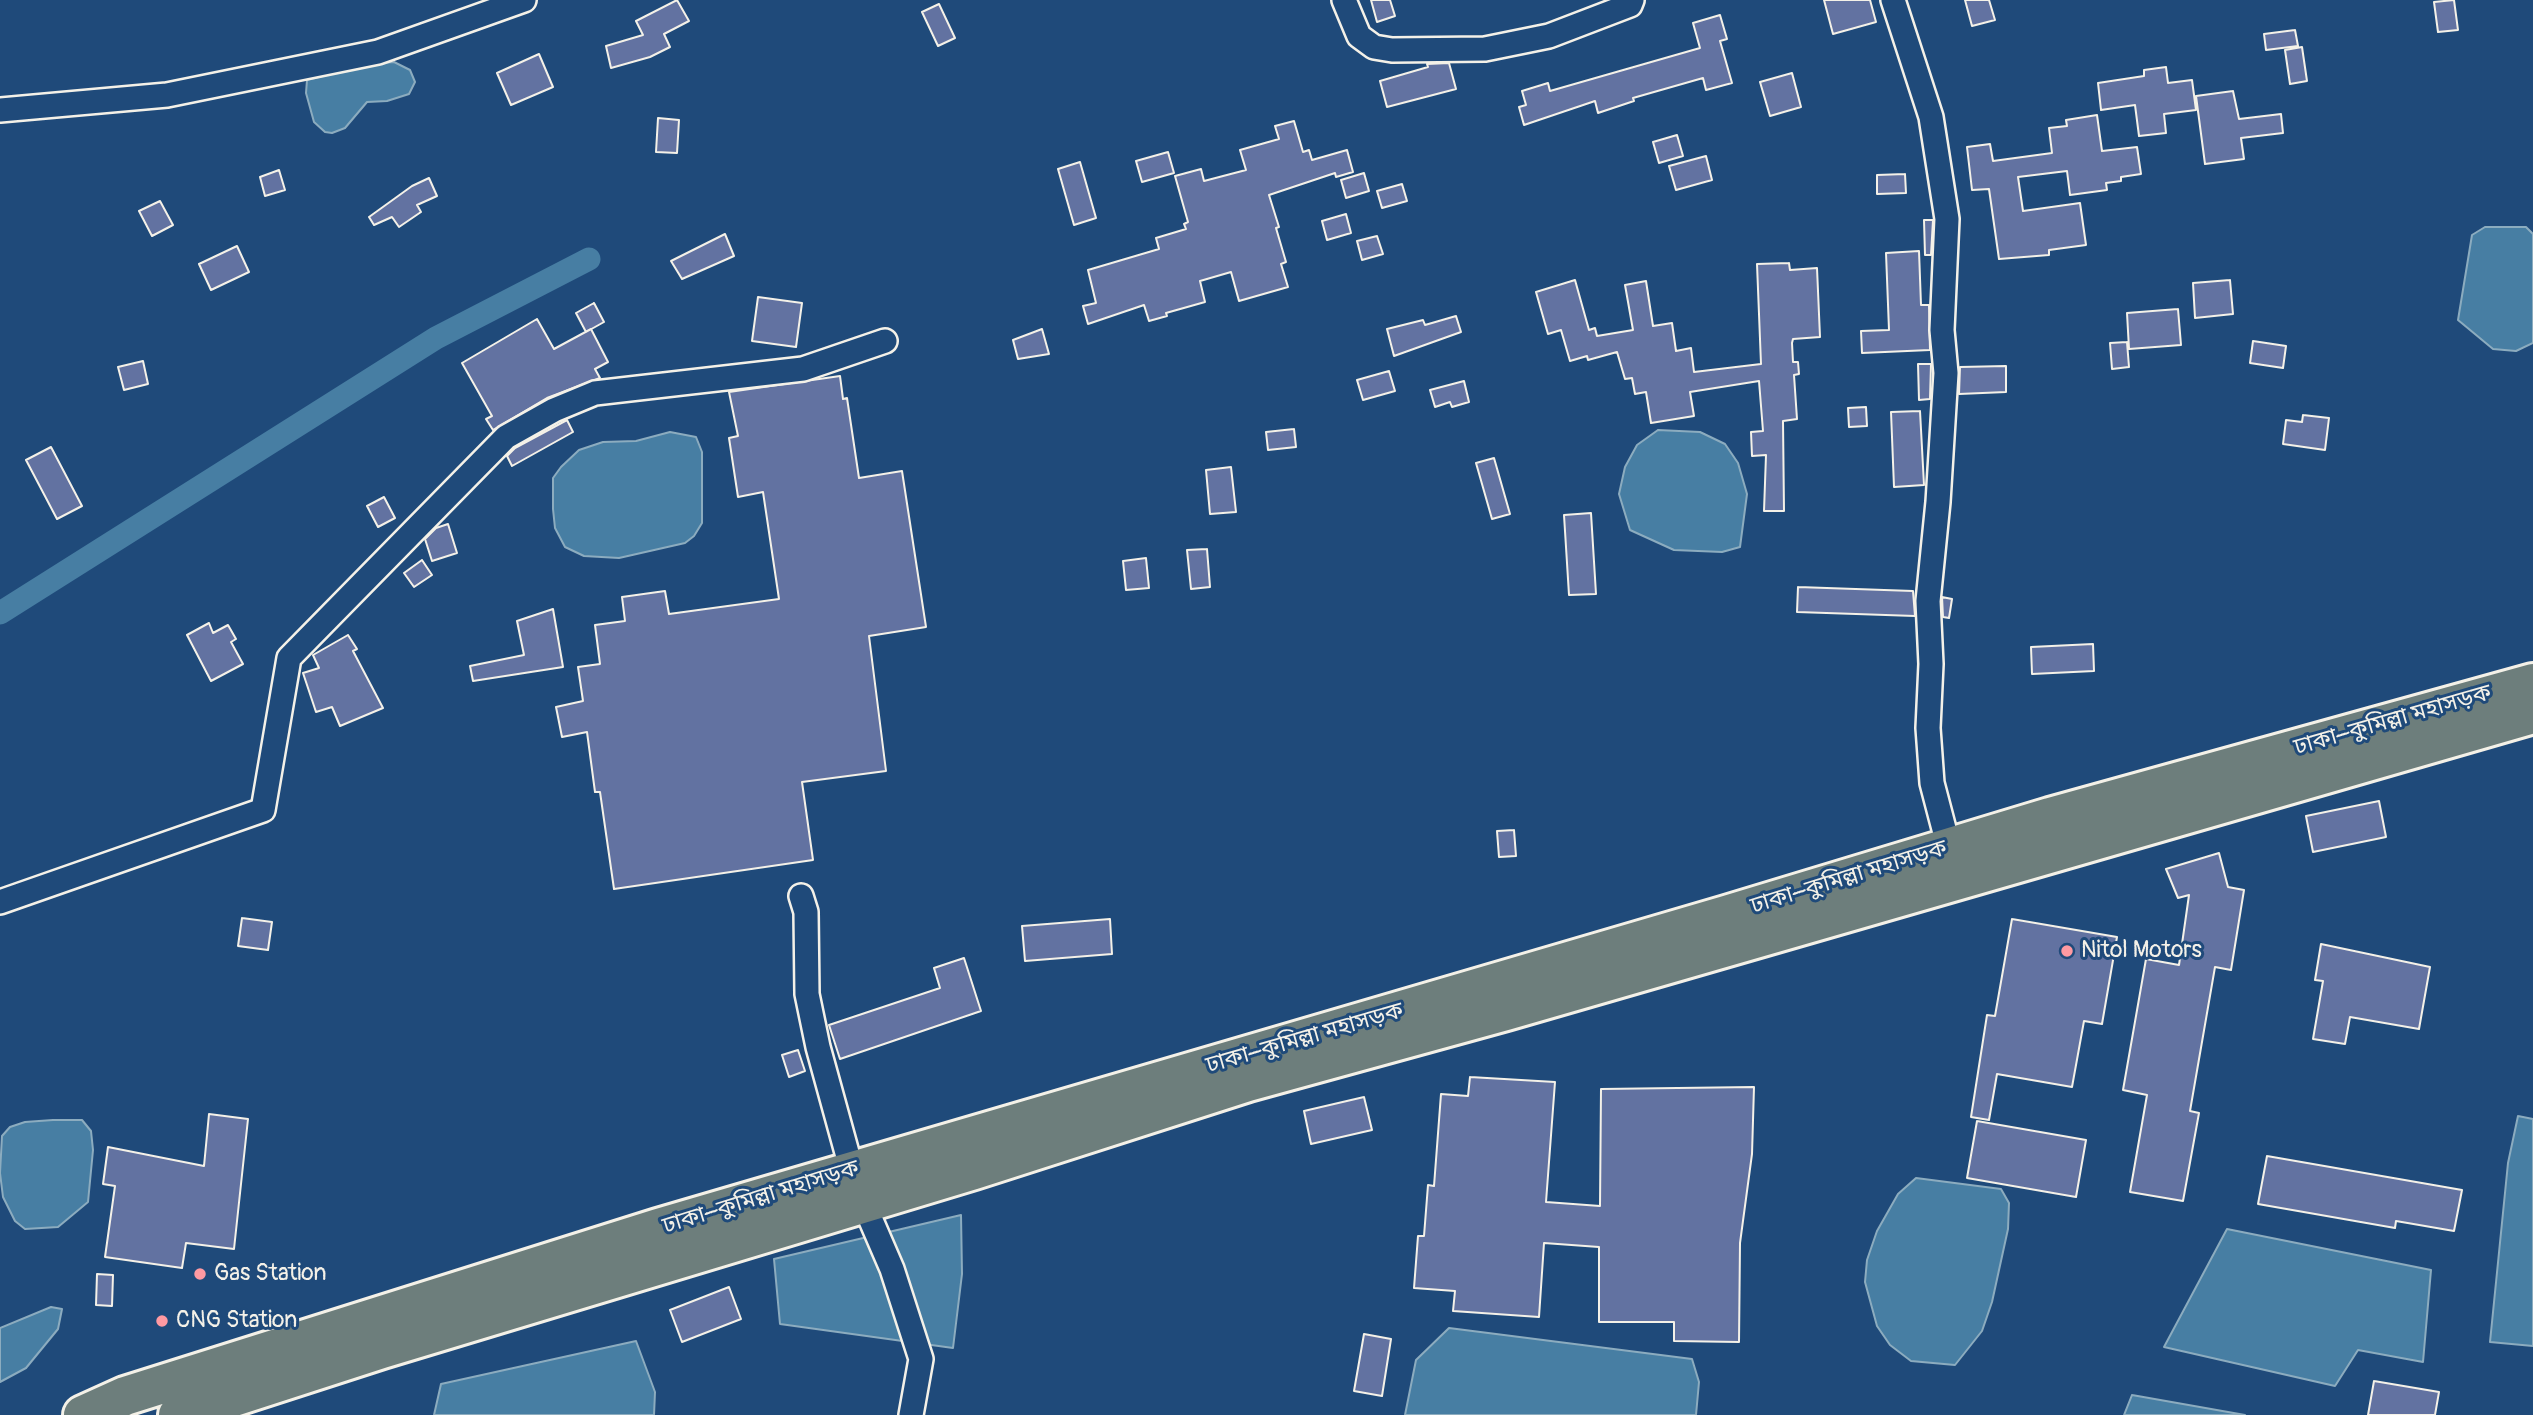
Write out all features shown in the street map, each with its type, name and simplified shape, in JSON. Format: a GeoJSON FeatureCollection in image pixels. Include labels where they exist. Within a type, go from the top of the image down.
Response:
{"type":"FeatureCollection","features":[{"type":"Feature","properties":{"kind":"highway","name":"ঢাকা–কুমিল্লা মহাসড়ক"},"geometry":{"type":"LineString","coordinates":[[178,1415],[382,1349],[858,1187],[1949,848],[2533,682]]}},
{"type":"Feature","properties":{"kind":"highway","name":"ঢাকা–কুমিল্লা মহাসড়ক"},"geometry":{"type":"LineString","coordinates":[[83,1415],[138,1392],[858,1187],[1532,1004],[2533,714]]}},
{"type":"Feature","properties":{"kind":"street"},"geometry":{"type":"LineString","coordinates":[[0,110],[167,95],[378,52],[524,0]]}},
{"type":"Feature","properties":{"kind":"street"},"geometry":{"type":"LineString","coordinates":[[1344,0],[1359,36],[1374,47],[1392,50],[1485,49],[1549,36],[1630,5],[1632,0]]}},
{"type":"Feature","properties":{"kind":"street"},"geometry":{"type":"LineString","coordinates":[[1893,0],[1931,117],[1947,219],[1942,330],[1946,373],[1938,502],[1928,601],[1931,664],[1928,728],[1932,783],[1949,848]]}},
{"type":"Feature","properties":{"kind":"street"},"geometry":{"type":"LineString","coordinates":[[0,902],[263,810],[289,657],[506,437],[554,410],[595,393],[803,369],[885,341]]}},
{"type":"Feature","properties":{"kind":"street"},"geometry":{"type":"LineString","coordinates":[[801,896],[806,912],[807,994],[818,1047],[858,1187],[892,1269],[921,1359],[911,1415]]}},
{"type":"Feature","properties":{"kind":"water"},"geometry":{"type":"Polygon","coordinates":[[[394,62],[410,70],[415,82],[409,94],[387,101],[367,102],[345,128],[332,133],[325,132],[314,122],[306,93],[307,80],[370,64],[394,62]]]}},
{"type":"Feature","properties":{"kind":"water"},"geometry":{"type":"Polygon","coordinates":[[[2485,227],[2526,227],[2533,234],[2533,343],[2516,351],[2493,349],[2458,320],[2472,235],[2485,227]]]}},
{"type":"Feature","properties":{"kind":"water"},"geometry":{"type":"Polygon","coordinates":[[[1658,430],[1700,432],[1725,444],[1738,463],[1747,494],[1740,547],[1722,552],[1674,550],[1630,530],[1619,494],[1625,467],[1637,445],[1658,430]]]}},
{"type":"Feature","properties":{"kind":"water"},"geometry":{"type":"Polygon","coordinates":[[[670,432],[696,437],[702,452],[702,523],[694,536],[685,543],[619,558],[584,556],[565,547],[555,528],[553,509],[553,478],[561,467],[579,450],[603,442],[636,441],[670,432]]]}},
{"type":"Feature","properties":{"kind":"water"},"geometry":{"type":"Polygon","coordinates":[[[2518,1116],[2533,1119],[2533,1346],[2490,1342],[2508,1163],[2518,1116]]]}},
{"type":"Feature","properties":{"kind":"water"},"geometry":{"type":"Polygon","coordinates":[[[82,1120],[91,1131],[93,1150],[88,1202],[58,1227],[25,1229],[15,1221],[3,1197],[0,1173],[2,1136],[10,1127],[25,1122],[82,1120]]]}},
{"type":"Feature","properties":{"kind":"water"},"geometry":{"type":"Polygon","coordinates":[[[1916,1178],[2001,1189],[2009,1203],[2008,1229],[1992,1302],[1982,1331],[1955,1365],[1911,1361],[1890,1345],[1877,1326],[1865,1282],[1867,1260],[1877,1231],[1898,1194],[1916,1178]]]}},
{"type":"Feature","properties":{"kind":"water"},"geometry":{"type":"Polygon","coordinates":[[[961,1215],[962,1274],[953,1348],[780,1324],[774,1259],[961,1215]]]}},
{"type":"Feature","properties":{"kind":"water"},"geometry":{"type":"Polygon","coordinates":[[[2227,1229],[2431,1270],[2423,1362],[2358,1350],[2335,1386],[2164,1347],[2227,1229]]]}},
{"type":"Feature","properties":{"kind":"water"},"geometry":{"type":"Polygon","coordinates":[[[51,1307],[62,1309],[58,1329],[26,1368],[0,1382],[0,1328],[51,1307]]]}},
{"type":"Feature","properties":{"kind":"water"},"geometry":{"type":"Polygon","coordinates":[[[1449,1328],[1692,1359],[1699,1382],[1696,1415],[1405,1415],[1416,1360],[1449,1328]]]}},
{"type":"Feature","properties":{"kind":"water"},"geometry":{"type":"Polygon","coordinates":[[[636,1341],[655,1392],[654,1415],[434,1415],[441,1384],[636,1341]]]}},
{"type":"Feature","properties":{"kind":"water"},"geometry":{"type":"Polygon","coordinates":[[[2132,1395],[2245,1415],[2124,1415],[2132,1395]]]}},
{"type":"Feature","properties":{"kind":"building"},"geometry":{"type":"Polygon","coordinates":[[[677,0],[689,21],[664,34],[670,47],[650,57],[611,68],[606,46],[643,35],[636,21],[677,0]]]}},
{"type":"Feature","properties":{"kind":"building"},"geometry":{"type":"Polygon","coordinates":[[[1371,0],[1390,0],[1395,16],[1377,22],[1371,0]]]}},
{"type":"Feature","properties":{"kind":"building"},"geometry":{"type":"Polygon","coordinates":[[[1824,0],[1870,0],[1876,22],[1833,34],[1824,0]]]}},
{"type":"Feature","properties":{"kind":"building"},"geometry":{"type":"Polygon","coordinates":[[[1965,0],[1989,0],[1995,20],[1972,26],[1965,0]]]}},
{"type":"Feature","properties":{"kind":"building"},"geometry":{"type":"Polygon","coordinates":[[[2454,0],[2458,30],[2438,32],[2434,2],[2454,0]]]}},
{"type":"Feature","properties":{"kind":"building"},"geometry":{"type":"Polygon","coordinates":[[[939,4],[955,38],[938,46],[922,12],[939,4]]]}},
{"type":"Feature","properties":{"kind":"building"},"geometry":{"type":"Polygon","coordinates":[[[1720,15],[1727,39],[1720,41],[1732,83],[1706,90],[1703,78],[1633,98],[1634,101],[1598,113],[1595,101],[1524,125],[1519,107],[1526,105],[1522,91],[1548,83],[1550,91],[1700,48],[1693,23],[1720,15]]]}},
{"type":"Feature","properties":{"kind":"building"},"geometry":{"type":"Polygon","coordinates":[[[2295,30],[2298,46],[2266,50],[2264,34],[2295,30]]]}},
{"type":"Feature","properties":{"kind":"building"},"geometry":{"type":"Polygon","coordinates":[[[2302,47],[2307,81],[2290,84],[2285,50],[2302,47]]]}},
{"type":"Feature","properties":{"kind":"building"},"geometry":{"type":"Polygon","coordinates":[[[539,54],[553,87],[511,105],[497,73],[539,54]]]}},
{"type":"Feature","properties":{"kind":"building"},"geometry":{"type":"Polygon","coordinates":[[[1449,63],[1456,89],[1387,107],[1380,81],[1428,67],[1427,64],[1449,63]]]}},
{"type":"Feature","properties":{"kind":"building"},"geometry":{"type":"Polygon","coordinates":[[[2166,67],[2168,83],[2192,80],[2196,110],[2164,114],[2166,133],[2139,136],[2135,105],[2101,110],[2098,83],[2144,76],[2144,70],[2166,67]]]}},
{"type":"Feature","properties":{"kind":"building"},"geometry":{"type":"Polygon","coordinates":[[[1792,73],[1801,107],[1770,116],[1760,82],[1792,73]]]}},
{"type":"Feature","properties":{"kind":"building"},"geometry":{"type":"Polygon","coordinates":[[[2233,91],[2239,119],[2281,114],[2283,133],[2241,138],[2244,159],[2205,164],[2196,96],[2233,91]]]}},
{"type":"Feature","properties":{"kind":"building"},"geometry":{"type":"Polygon","coordinates":[[[2097,115],[2102,151],[2137,147],[2141,174],[2106,183],[2107,190],[2070,195],[2067,171],[2018,177],[2023,211],[2080,203],[2086,245],[2049,250],[2049,255],[1999,259],[1989,189],[1972,190],[1967,147],[1990,144],[1993,161],[2052,153],[2049,128],[2067,126],[2066,120],[2097,115]]]}},
{"type":"Feature","properties":{"kind":"building"},"geometry":{"type":"Polygon","coordinates":[[[658,118],[679,120],[677,153],[656,152],[658,118]]]}},
{"type":"Feature","properties":{"kind":"building"},"geometry":{"type":"Polygon","coordinates":[[[1294,121],[1303,152],[1309,150],[1312,160],[1347,150],[1353,172],[1336,177],[1335,173],[1269,195],[1279,227],[1276,228],[1286,262],[1281,264],[1288,287],[1239,301],[1231,272],[1200,281],[1205,302],[1166,313],[1167,316],[1149,321],[1144,305],[1088,324],[1083,306],[1096,303],[1088,270],[1159,249],[1156,238],[1186,229],[1184,224],[1188,222],[1175,176],[1201,169],[1204,181],[1246,170],[1240,150],[1279,139],[1275,126],[1294,121]]]}},
{"type":"Feature","properties":{"kind":"building"},"geometry":{"type":"Polygon","coordinates":[[[1677,135],[1683,156],[1659,163],[1653,142],[1677,135]]]}},
{"type":"Feature","properties":{"kind":"building"},"geometry":{"type":"Polygon","coordinates":[[[1168,152],[1174,173],[1142,182],[1136,161],[1168,152]]]}},
{"type":"Feature","properties":{"kind":"building"},"geometry":{"type":"Polygon","coordinates":[[[1706,156],[1712,180],[1676,190],[1669,166],[1706,156]]]}},
{"type":"Feature","properties":{"kind":"building"},"geometry":{"type":"Polygon","coordinates":[[[1080,162],[1096,218],[1074,225],[1058,169],[1080,162]]]}},
{"type":"Feature","properties":{"kind":"building"},"geometry":{"type":"Polygon","coordinates":[[[279,170],[285,190],[265,196],[260,177],[279,170]]]}},
{"type":"Feature","properties":{"kind":"building"},"geometry":{"type":"Polygon","coordinates":[[[1364,173],[1369,191],[1346,198],[1341,180],[1364,173]]]}},
{"type":"Feature","properties":{"kind":"building"},"geometry":{"type":"Polygon","coordinates":[[[1905,174],[1906,193],[1877,194],[1877,175],[1905,174]]]}},
{"type":"Feature","properties":{"kind":"building"},"geometry":{"type":"Polygon","coordinates":[[[429,178],[437,196],[417,205],[421,212],[399,227],[392,217],[374,225],[369,217],[412,186],[429,178]]]}},
{"type":"Feature","properties":{"kind":"building"},"geometry":{"type":"Polygon","coordinates":[[[1402,184],[1407,201],[1382,208],[1377,191],[1402,184]]]}},
{"type":"Feature","properties":{"kind":"building"},"geometry":{"type":"Polygon","coordinates":[[[160,201],[173,225],[152,236],[139,211],[160,201]]]}},
{"type":"Feature","properties":{"kind":"building"},"geometry":{"type":"Polygon","coordinates":[[[1346,214],[1351,233],[1327,240],[1322,221],[1346,214]]]}},
{"type":"Feature","properties":{"kind":"building"},"geometry":{"type":"Polygon","coordinates":[[[1924,220],[1933,220],[1931,255],[1925,255],[1924,220]]]}},
{"type":"Feature","properties":{"kind":"building"},"geometry":{"type":"Polygon","coordinates":[[[725,234],[734,256],[682,279],[671,261],[725,234]]]}},
{"type":"Feature","properties":{"kind":"building"},"geometry":{"type":"Polygon","coordinates":[[[1377,236],[1383,254],[1362,260],[1357,241],[1377,236]]]}},
{"type":"Feature","properties":{"kind":"building"},"geometry":{"type":"Polygon","coordinates":[[[237,246],[249,272],[211,290],[199,264],[237,246]]]}},
{"type":"Feature","properties":{"kind":"building"},"geometry":{"type":"Polygon","coordinates":[[[1919,251],[1921,305],[1929,305],[1930,350],[1862,353],[1861,331],[1889,330],[1886,253],[1919,251]]]}},
{"type":"Feature","properties":{"kind":"building"},"geometry":{"type":"Polygon","coordinates":[[[1789,263],[1790,270],[1817,268],[1820,337],[1793,339],[1792,343],[1793,362],[1798,362],[1799,374],[1794,375],[1797,419],[1783,421],[1784,511],[1764,511],[1766,455],[1752,456],[1751,432],[1763,431],[1759,381],[1690,392],[1694,416],[1651,423],[1646,392],[1635,394],[1632,378],[1625,379],[1617,352],[1588,360],[1587,356],[1570,361],[1561,330],[1548,334],[1536,292],[1575,280],[1589,330],[1595,328],[1597,336],[1633,330],[1625,285],[1646,281],[1653,326],[1672,323],[1676,351],[1691,348],[1694,372],[1761,364],[1757,264],[1789,263]]]}},
{"type":"Feature","properties":{"kind":"building"},"geometry":{"type":"Polygon","coordinates":[[[2230,280],[2233,314],[2195,318],[2193,283],[2230,280]]]}},
{"type":"Feature","properties":{"kind":"building"},"geometry":{"type":"Polygon","coordinates":[[[758,297],[802,303],[796,347],[752,341],[758,297]]]}},
{"type":"Feature","properties":{"kind":"building"},"geometry":{"type":"Polygon","coordinates":[[[594,303],[604,322],[586,332],[576,313],[594,303]]]}},
{"type":"Feature","properties":{"kind":"building"},"geometry":{"type":"Polygon","coordinates":[[[2178,309],[2181,345],[2129,349],[2127,313],[2178,309]]]}},
{"type":"Feature","properties":{"kind":"building"},"geometry":{"type":"Polygon","coordinates":[[[1456,316],[1461,332],[1394,356],[1387,329],[1423,320],[1425,325],[1456,316]]]}},
{"type":"Feature","properties":{"kind":"building"},"geometry":{"type":"Polygon","coordinates":[[[537,319],[554,349],[591,329],[608,362],[595,369],[600,378],[547,398],[493,430],[486,419],[492,416],[462,363],[537,319]]]}},
{"type":"Feature","properties":{"kind":"building"},"geometry":{"type":"Polygon","coordinates":[[[1042,329],[1049,354],[1018,359],[1013,340],[1042,329]]]}},
{"type":"Feature","properties":{"kind":"building"},"geometry":{"type":"Polygon","coordinates":[[[2253,341],[2286,346],[2283,368],[2250,363],[2253,341]]]}},
{"type":"Feature","properties":{"kind":"building"},"geometry":{"type":"Polygon","coordinates":[[[2127,342],[2129,367],[2112,369],[2110,343],[2127,342]]]}},
{"type":"Feature","properties":{"kind":"building"},"geometry":{"type":"Polygon","coordinates":[[[143,361],[148,384],[124,390],[118,367],[143,361]]]}},
{"type":"Feature","properties":{"kind":"building"},"geometry":{"type":"Polygon","coordinates":[[[1918,364],[1931,364],[1930,399],[1919,400],[1918,364]]]}},
{"type":"Feature","properties":{"kind":"building"},"geometry":{"type":"Polygon","coordinates":[[[2006,366],[2006,392],[1959,394],[1960,367],[2006,366]]]}},
{"type":"Feature","properties":{"kind":"building"},"geometry":{"type":"Polygon","coordinates":[[[1389,371],[1395,391],[1363,400],[1357,380],[1389,371]]]}},
{"type":"Feature","properties":{"kind":"building"},"geometry":{"type":"Polygon","coordinates":[[[840,376],[843,399],[847,398],[859,478],[902,471],[926,627],[869,636],[886,771],[802,782],[813,860],[614,889],[600,792],[595,792],[587,732],[562,737],[556,707],[583,701],[578,667],[600,664],[595,625],[625,621],[622,597],[665,591],[669,614],[779,599],[763,492],[738,497],[729,438],[738,436],[729,392],[840,376]]]}},
{"type":"Feature","properties":{"kind":"building"},"geometry":{"type":"Polygon","coordinates":[[[1464,381],[1469,402],[1452,407],[1450,402],[1435,407],[1430,390],[1464,381]]]}},
{"type":"Feature","properties":{"kind":"building"},"geometry":{"type":"Polygon","coordinates":[[[1866,407],[1867,426],[1849,427],[1848,408],[1866,407]]]}},
{"type":"Feature","properties":{"kind":"building"},"geometry":{"type":"Polygon","coordinates":[[[1920,411],[1924,485],[1894,487],[1891,412],[1920,411]]]}},
{"type":"Feature","properties":{"kind":"building"},"geometry":{"type":"Polygon","coordinates":[[[2303,415],[2329,418],[2325,450],[2283,444],[2286,420],[2302,422],[2303,415]]]}},
{"type":"Feature","properties":{"kind":"building"},"geometry":{"type":"Polygon","coordinates":[[[567,420],[573,432],[512,466],[507,456],[515,448],[567,420]]]}},
{"type":"Feature","properties":{"kind":"building"},"geometry":{"type":"Polygon","coordinates":[[[1294,429],[1296,447],[1268,450],[1266,432],[1294,429]]]}},
{"type":"Feature","properties":{"kind":"building"},"geometry":{"type":"Polygon","coordinates":[[[51,447],[82,506],[57,519],[26,460],[51,447]]]}},
{"type":"Feature","properties":{"kind":"building"},"geometry":{"type":"Polygon","coordinates":[[[1494,458],[1510,514],[1492,519],[1476,463],[1494,458]]]}},
{"type":"Feature","properties":{"kind":"building"},"geometry":{"type":"Polygon","coordinates":[[[1231,467],[1236,512],[1210,514],[1206,470],[1231,467]]]}},
{"type":"Feature","properties":{"kind":"building"},"geometry":{"type":"Polygon","coordinates":[[[384,497],[395,518],[378,527],[367,506],[384,497]]]}},
{"type":"Feature","properties":{"kind":"building"},"geometry":{"type":"Polygon","coordinates":[[[1591,513],[1596,594],[1569,595],[1564,515],[1591,513]]]}},
{"type":"Feature","properties":{"kind":"building"},"geometry":{"type":"Polygon","coordinates":[[[448,524],[457,553],[432,561],[425,539],[436,528],[448,524]]]}},
{"type":"Feature","properties":{"kind":"building"},"geometry":{"type":"Polygon","coordinates":[[[1207,549],[1210,587],[1191,589],[1187,550],[1207,549]]]}},
{"type":"Feature","properties":{"kind":"building"},"geometry":{"type":"Polygon","coordinates":[[[1146,558],[1149,588],[1126,590],[1123,561],[1146,558]]]}},
{"type":"Feature","properties":{"kind":"building"},"geometry":{"type":"Polygon","coordinates":[[[422,560],[432,575],[414,587],[404,573],[422,560]]]}},
{"type":"Feature","properties":{"kind":"building"},"geometry":{"type":"Polygon","coordinates":[[[1798,587],[1913,591],[1915,616],[1797,612],[1798,587]]]}},
{"type":"Feature","properties":{"kind":"building"},"geometry":{"type":"Polygon","coordinates":[[[1942,597],[1952,599],[1949,618],[1943,617],[1942,597]]]}},
{"type":"Feature","properties":{"kind":"building"},"geometry":{"type":"Polygon","coordinates":[[[553,609],[563,667],[473,681],[470,666],[524,655],[517,621],[553,609]]]}},
{"type":"Feature","properties":{"kind":"building"},"geometry":{"type":"Polygon","coordinates":[[[209,623],[213,633],[228,625],[236,639],[231,642],[243,664],[211,681],[187,635],[209,623]]]}},
{"type":"Feature","properties":{"kind":"building"},"geometry":{"type":"Polygon","coordinates":[[[348,635],[357,649],[353,651],[383,708],[340,726],[332,707],[316,712],[303,673],[319,668],[313,655],[348,635]]]}},
{"type":"Feature","properties":{"kind":"building"},"geometry":{"type":"Polygon","coordinates":[[[2093,644],[2094,671],[2032,674],[2031,647],[2093,644]]]}},
{"type":"Feature","properties":{"kind":"building"},"geometry":{"type":"Polygon","coordinates":[[[2379,801],[2386,837],[2313,852],[2306,816],[2379,801]]]}},
{"type":"Feature","properties":{"kind":"building"},"geometry":{"type":"Polygon","coordinates":[[[1514,830],[1516,856],[1499,857],[1497,831],[1514,830]]]}},
{"type":"Feature","properties":{"kind":"building"},"geometry":{"type":"Polygon","coordinates":[[[2219,853],[2228,887],[2244,890],[2231,970],[2215,967],[2190,1111],[2199,1113],[2183,1201],[2130,1192],[2147,1095],[2123,1090],[2146,959],[2179,965],[2189,895],[2178,898],[2166,869],[2219,853]]]}},
{"type":"Feature","properties":{"kind":"building"},"geometry":{"type":"Polygon","coordinates":[[[242,918],[272,922],[268,950],[238,946],[242,918]]]}},
{"type":"Feature","properties":{"kind":"building"},"geometry":{"type":"Polygon","coordinates":[[[1110,919],[1112,954],[1025,961],[1022,926],[1110,919]]]}},
{"type":"Feature","properties":{"kind":"building"},"geometry":{"type":"Polygon","coordinates":[[[2012,919],[2117,937],[2102,1024],[2084,1021],[2072,1087],[1997,1074],[1989,1120],[1971,1117],[1987,1015],[1995,1016],[2012,919]]]}},
{"type":"Feature","properties":{"kind":"building"},"geometry":{"type":"Polygon","coordinates":[[[2321,944],[2430,967],[2419,1029],[2350,1017],[2345,1044],[2313,1039],[2323,981],[2315,980],[2321,944]]]}},
{"type":"Feature","properties":{"kind":"building"},"geometry":{"type":"Polygon","coordinates":[[[964,958],[981,1011],[840,1059],[829,1025],[940,988],[934,968],[964,958]]]}},
{"type":"Feature","properties":{"kind":"building"},"geometry":{"type":"Polygon","coordinates":[[[798,1050],[805,1071],[789,1077],[782,1055],[798,1050]]]}},
{"type":"Feature","properties":{"kind":"building"},"geometry":{"type":"Polygon","coordinates":[[[1470,1077],[1555,1082],[1546,1202],[1600,1206],[1601,1089],[1754,1087],[1752,1154],[1740,1243],[1739,1342],[1674,1341],[1674,1322],[1599,1322],[1599,1247],[1544,1243],[1539,1317],[1453,1311],[1455,1291],[1414,1288],[1418,1236],[1424,1236],[1428,1185],[1434,1186],[1441,1094],[1468,1096],[1470,1077]]]}},
{"type":"Feature","properties":{"kind":"building"},"geometry":{"type":"Polygon","coordinates":[[[1364,1097],[1372,1130],[1311,1144],[1304,1111],[1364,1097]]]}},
{"type":"Feature","properties":{"kind":"building"},"geometry":{"type":"Polygon","coordinates":[[[209,1114],[248,1119],[234,1249],[186,1243],[182,1268],[105,1257],[115,1186],[103,1184],[108,1147],[204,1166],[209,1114]]]}},
{"type":"Feature","properties":{"kind":"building"},"geometry":{"type":"Polygon","coordinates":[[[1977,1121],[2086,1140],[2076,1197],[1967,1178],[1977,1121]]]}},
{"type":"Feature","properties":{"kind":"building"},"geometry":{"type":"Polygon","coordinates":[[[2267,1156],[2462,1190],[2454,1231],[2396,1221],[2395,1228],[2258,1204],[2267,1156]]]}},
{"type":"Feature","properties":{"kind":"building"},"geometry":{"type":"Polygon","coordinates":[[[97,1274],[113,1275],[112,1306],[96,1305],[97,1274]]]}},
{"type":"Feature","properties":{"kind":"building"},"geometry":{"type":"Polygon","coordinates":[[[729,1287],[741,1319],[682,1342],[670,1310],[729,1287]]]}},
{"type":"Feature","properties":{"kind":"building"},"geometry":{"type":"Polygon","coordinates":[[[1364,1334],[1391,1339],[1382,1396],[1354,1391],[1364,1334]]]}},
{"type":"Feature","properties":{"kind":"building"},"geometry":{"type":"Polygon","coordinates":[[[2374,1381],[2439,1392],[2435,1415],[2368,1415],[2374,1381]]]}},
{"type":"Feature","properties":{"kind":"waterway"},"geometry":{"type":"LineString","coordinates":[[0,613],[436,338],[589,259]]}},
{"type":"Feature","properties":{"kind":"place","name":"Nitol Motors"},"geometry":{"type":"Point","coordinates":[2067,951]}},
{"type":"Feature","properties":{"kind":"place","name":"Gas Station"},"geometry":{"type":"Point","coordinates":[200,1274]}},
{"type":"Feature","properties":{"kind":"place","name":"CNG Station"},"geometry":{"type":"Point","coordinates":[162,1321]}}]}
